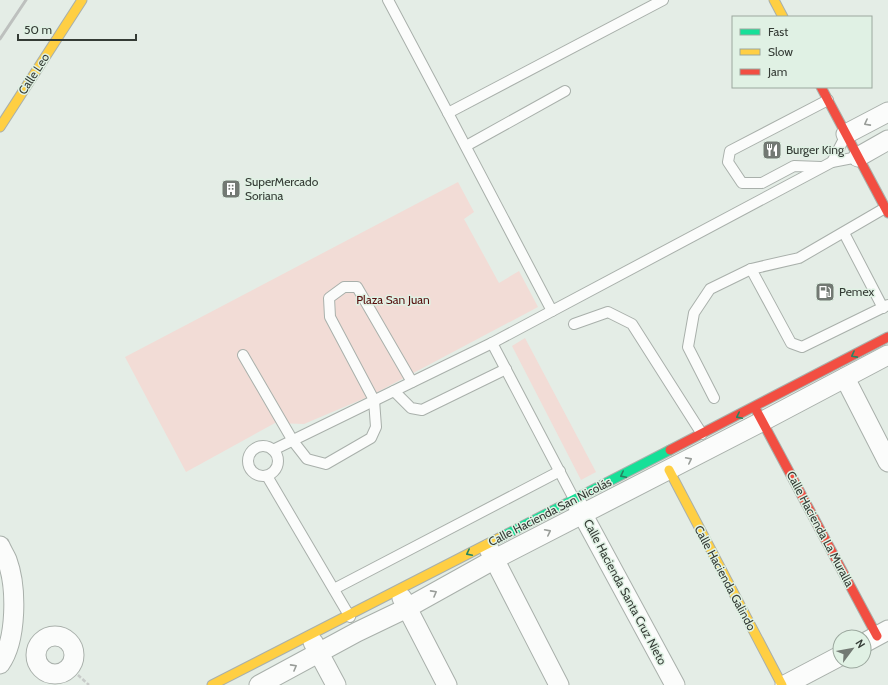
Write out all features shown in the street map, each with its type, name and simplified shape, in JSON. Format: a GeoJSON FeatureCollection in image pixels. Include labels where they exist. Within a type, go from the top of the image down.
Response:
{"type":"FeatureCollection","features":[{"type":"Feature","properties":{"kind":"street","name":"Calle Leo"},"geometry":{"type":"LineString","coordinates":[[0,127],[82,0]]}},
{"type":"Feature","properties":{"kind":"street"},"geometry":{"type":"LineString","coordinates":[[774,0],[782,16]]}},
{"type":"Feature","properties":{"kind":"street"},"geometry":{"type":"LineString","coordinates":[[822,88],[887,211]]}},
{"type":"Feature","properties":{"kind":"street"},"geometry":{"type":"LineString","coordinates":[[846,134],[888,112]]}},
{"type":"Feature","properties":{"kind":"street"},"geometry":{"type":"LineString","coordinates":[[858,157],[888,140]]}},
{"type":"Feature","properties":{"kind":"street","name":"Calle Hacienda San Nicolás"},"geometry":{"type":"LineString","coordinates":[[579,507],[669,470],[888,337]]}},
{"type":"Feature","properties":{"kind":"street","name":"Calle Hacienda San Nicolás"},"geometry":{"type":"LineString","coordinates":[[212,685],[348,614],[398,590],[490,552],[579,507],[702,434],[759,415],[845,378],[888,354]]}},
{"type":"Feature","properties":{"kind":"street"},"geometry":{"type":"LineString","coordinates":[[845,378],[888,462]]}},
{"type":"Feature","properties":{"kind":"street","name":"Calle Hacienda La Muralla"},"geometry":{"type":"LineString","coordinates":[[759,415],[876,636]]}},
{"type":"Feature","properties":{"kind":"street","name":"Calle Hacienda Galindo"},"geometry":{"type":"LineString","coordinates":[[669,470],[782,685]]}},
{"type":"Feature","properties":{"kind":"street","name":"Calle Hacienda Santa Cruz Nieto"},"geometry":{"type":"LineString","coordinates":[[579,507],[675,685]]}},
{"type":"Feature","properties":{"kind":"street"},"geometry":{"type":"LineString","coordinates":[[0,546],[7,561],[13,587],[12,627],[8,644],[0,664]]}},
{"type":"Feature","properties":{"kind":"street"},"geometry":{"type":"LineString","coordinates":[[490,552],[554,683]]}},
{"type":"Feature","properties":{"kind":"street","name":"Calle Hacienda San Nicolás"},"geometry":{"type":"LineString","coordinates":[[259,685],[357,632],[407,608],[490,552]]}},
{"type":"Feature","properties":{"kind":"street"},"geometry":{"type":"LineString","coordinates":[[398,590],[447,685]]}},
{"type":"Feature","properties":{"kind":"street"},"geometry":{"type":"LineString","coordinates":[[309,634],[336,685]]}},
{"type":"Feature","properties":{"kind":"street"},"geometry":{"type":"LineString","coordinates":[[54,636],[60,637],[69,643],[74,655],[73,662],[69,667],[58,674],[52,674],[46,672],[41,667],[37,662],[36,656],[37,649],[44,640],[54,636]]}},
{"type":"Feature","properties":{"kind":"street"},"geometry":{"type":"LineString","coordinates":[[8,644],[36,656]]}},
{"type":"Feature","properties":{"kind":"street"},"geometry":{"type":"LineString","coordinates":[[785,685],[832,660]]}},
{"type":"Feature","properties":{"kind":"lane"},"geometry":{"type":"LineString","coordinates":[[388,0],[552,311]]}},
{"type":"Feature","properties":{"kind":"lane"},"geometry":{"type":"LineString","coordinates":[[448,113],[663,0]]}},
{"type":"Feature","properties":{"kind":"lane"},"geometry":{"type":"LineString","coordinates":[[466,146],[565,91]]}},
{"type":"Feature","properties":{"kind":"lane"},"geometry":{"type":"LineString","coordinates":[[821,167],[794,166],[762,183],[742,183],[728,162],[730,151],[828,100]]}},
{"type":"Feature","properties":{"kind":"lane"},"geometry":{"type":"LineString","coordinates":[[832,162],[846,134]]}},
{"type":"Feature","properties":{"kind":"lane"},"geometry":{"type":"LineString","coordinates":[[273,450],[492,343],[821,167],[832,162],[858,157]]}},
{"type":"Feature","properties":{"kind":"lane"},"geometry":{"type":"LineString","coordinates":[[714,398],[688,347],[694,313],[710,289],[751,269],[800,258],[887,211]]}},
{"type":"Feature","properties":{"kind":"lane"},"geometry":{"type":"LineString","coordinates":[[751,269],[791,343],[802,347],[885,307],[844,233]]}},
{"type":"Feature","properties":{"kind":"lane"},"geometry":{"type":"LineString","coordinates":[[243,356],[293,441],[307,459],[326,464],[371,438],[376,427],[374,400],[330,317],[329,298],[344,287],[357,287],[412,382]]}},
{"type":"Feature","properties":{"kind":"lane"},"geometry":{"type":"LineString","coordinates":[[574,324],[608,312],[632,324],[702,434]]}},
{"type":"Feature","properties":{"kind":"lane"},"geometry":{"type":"LineString","coordinates":[[492,343],[579,507]]}},
{"type":"Feature","properties":{"kind":"lane"},"geometry":{"type":"LineString","coordinates":[[394,391],[411,408],[422,410],[506,369]]}},
{"type":"Feature","properties":{"kind":"lane"},"geometry":{"type":"LineString","coordinates":[[260,446],[265,446],[277,454],[278,465],[272,473],[267,476],[257,475],[250,469],[248,464],[249,455],[260,446]]}},
{"type":"Feature","properties":{"kind":"lane"},"geometry":{"type":"LineString","coordinates":[[334,589],[560,471]]}},
{"type":"Feature","properties":{"kind":"lane"},"geometry":{"type":"LineString","coordinates":[[267,476],[334,589],[357,632]]}},
{"type":"Feature","properties":{"kind":"path"},"geometry":{"type":"LineString","coordinates":[[69,667],[89,685]]}},
{"type":"Feature","properties":{"kind":"green space","name":"Plaza San Juan"},"geometry":{"type":"Polygon","coordinates":[[[458,182],[474,212],[464,219],[499,283],[519,271],[538,307],[370,396],[304,424],[275,423],[186,472],[125,357],[458,182]]]}},
{"type":"Feature","properties":{"kind":"green space"},"geometry":{"type":"Polygon","coordinates":[[[525,338],[596,472],[581,480],[512,346],[525,338]]]}},
{"type":"Feature","properties":{"kind":"railway"},"geometry":{"type":"LineString","coordinates":[[0,39],[26,0]]}},
{"type":"Feature","properties":{"kind":"traffic: fast"},"geometry":{"type":"LineString","coordinates":[[503,536],[670,450]]}},
{"type":"Feature","properties":{"kind":"traffic: slow"},"geometry":{"type":"LineString","coordinates":[[0,127],[82,0]]}},
{"type":"Feature","properties":{"kind":"traffic: slow"},"geometry":{"type":"LineString","coordinates":[[774,0],[782,16]]}},
{"type":"Feature","properties":{"kind":"traffic: slow"},"geometry":{"type":"LineString","coordinates":[[669,470],[782,685]]}},
{"type":"Feature","properties":{"kind":"traffic: slow"},"geometry":{"type":"LineString","coordinates":[[212,685],[503,536]]}},
{"type":"Feature","properties":{"kind":"traffic: jam"},"geometry":{"type":"LineString","coordinates":[[822,88],[888,213]]}},
{"type":"Feature","properties":{"kind":"traffic: jam"},"geometry":{"type":"LineString","coordinates":[[670,450],[888,337]]}},
{"type":"Feature","properties":{"kind":"traffic: jam"},"geometry":{"type":"LineString","coordinates":[[755,408],[877,636]]}},
{"type":"Feature","properties":{"kind":"place","name":"Burger King"},"geometry":{"type":"Point","coordinates":[772,150]}},
{"type":"Feature","properties":{"kind":"place","name":"SuperMercado Soriana"},"geometry":{"type":"Point","coordinates":[231,189]}},
{"type":"Feature","properties":{"kind":"place","name":"Pemex"},"geometry":{"type":"Point","coordinates":[825,292]}}]}
